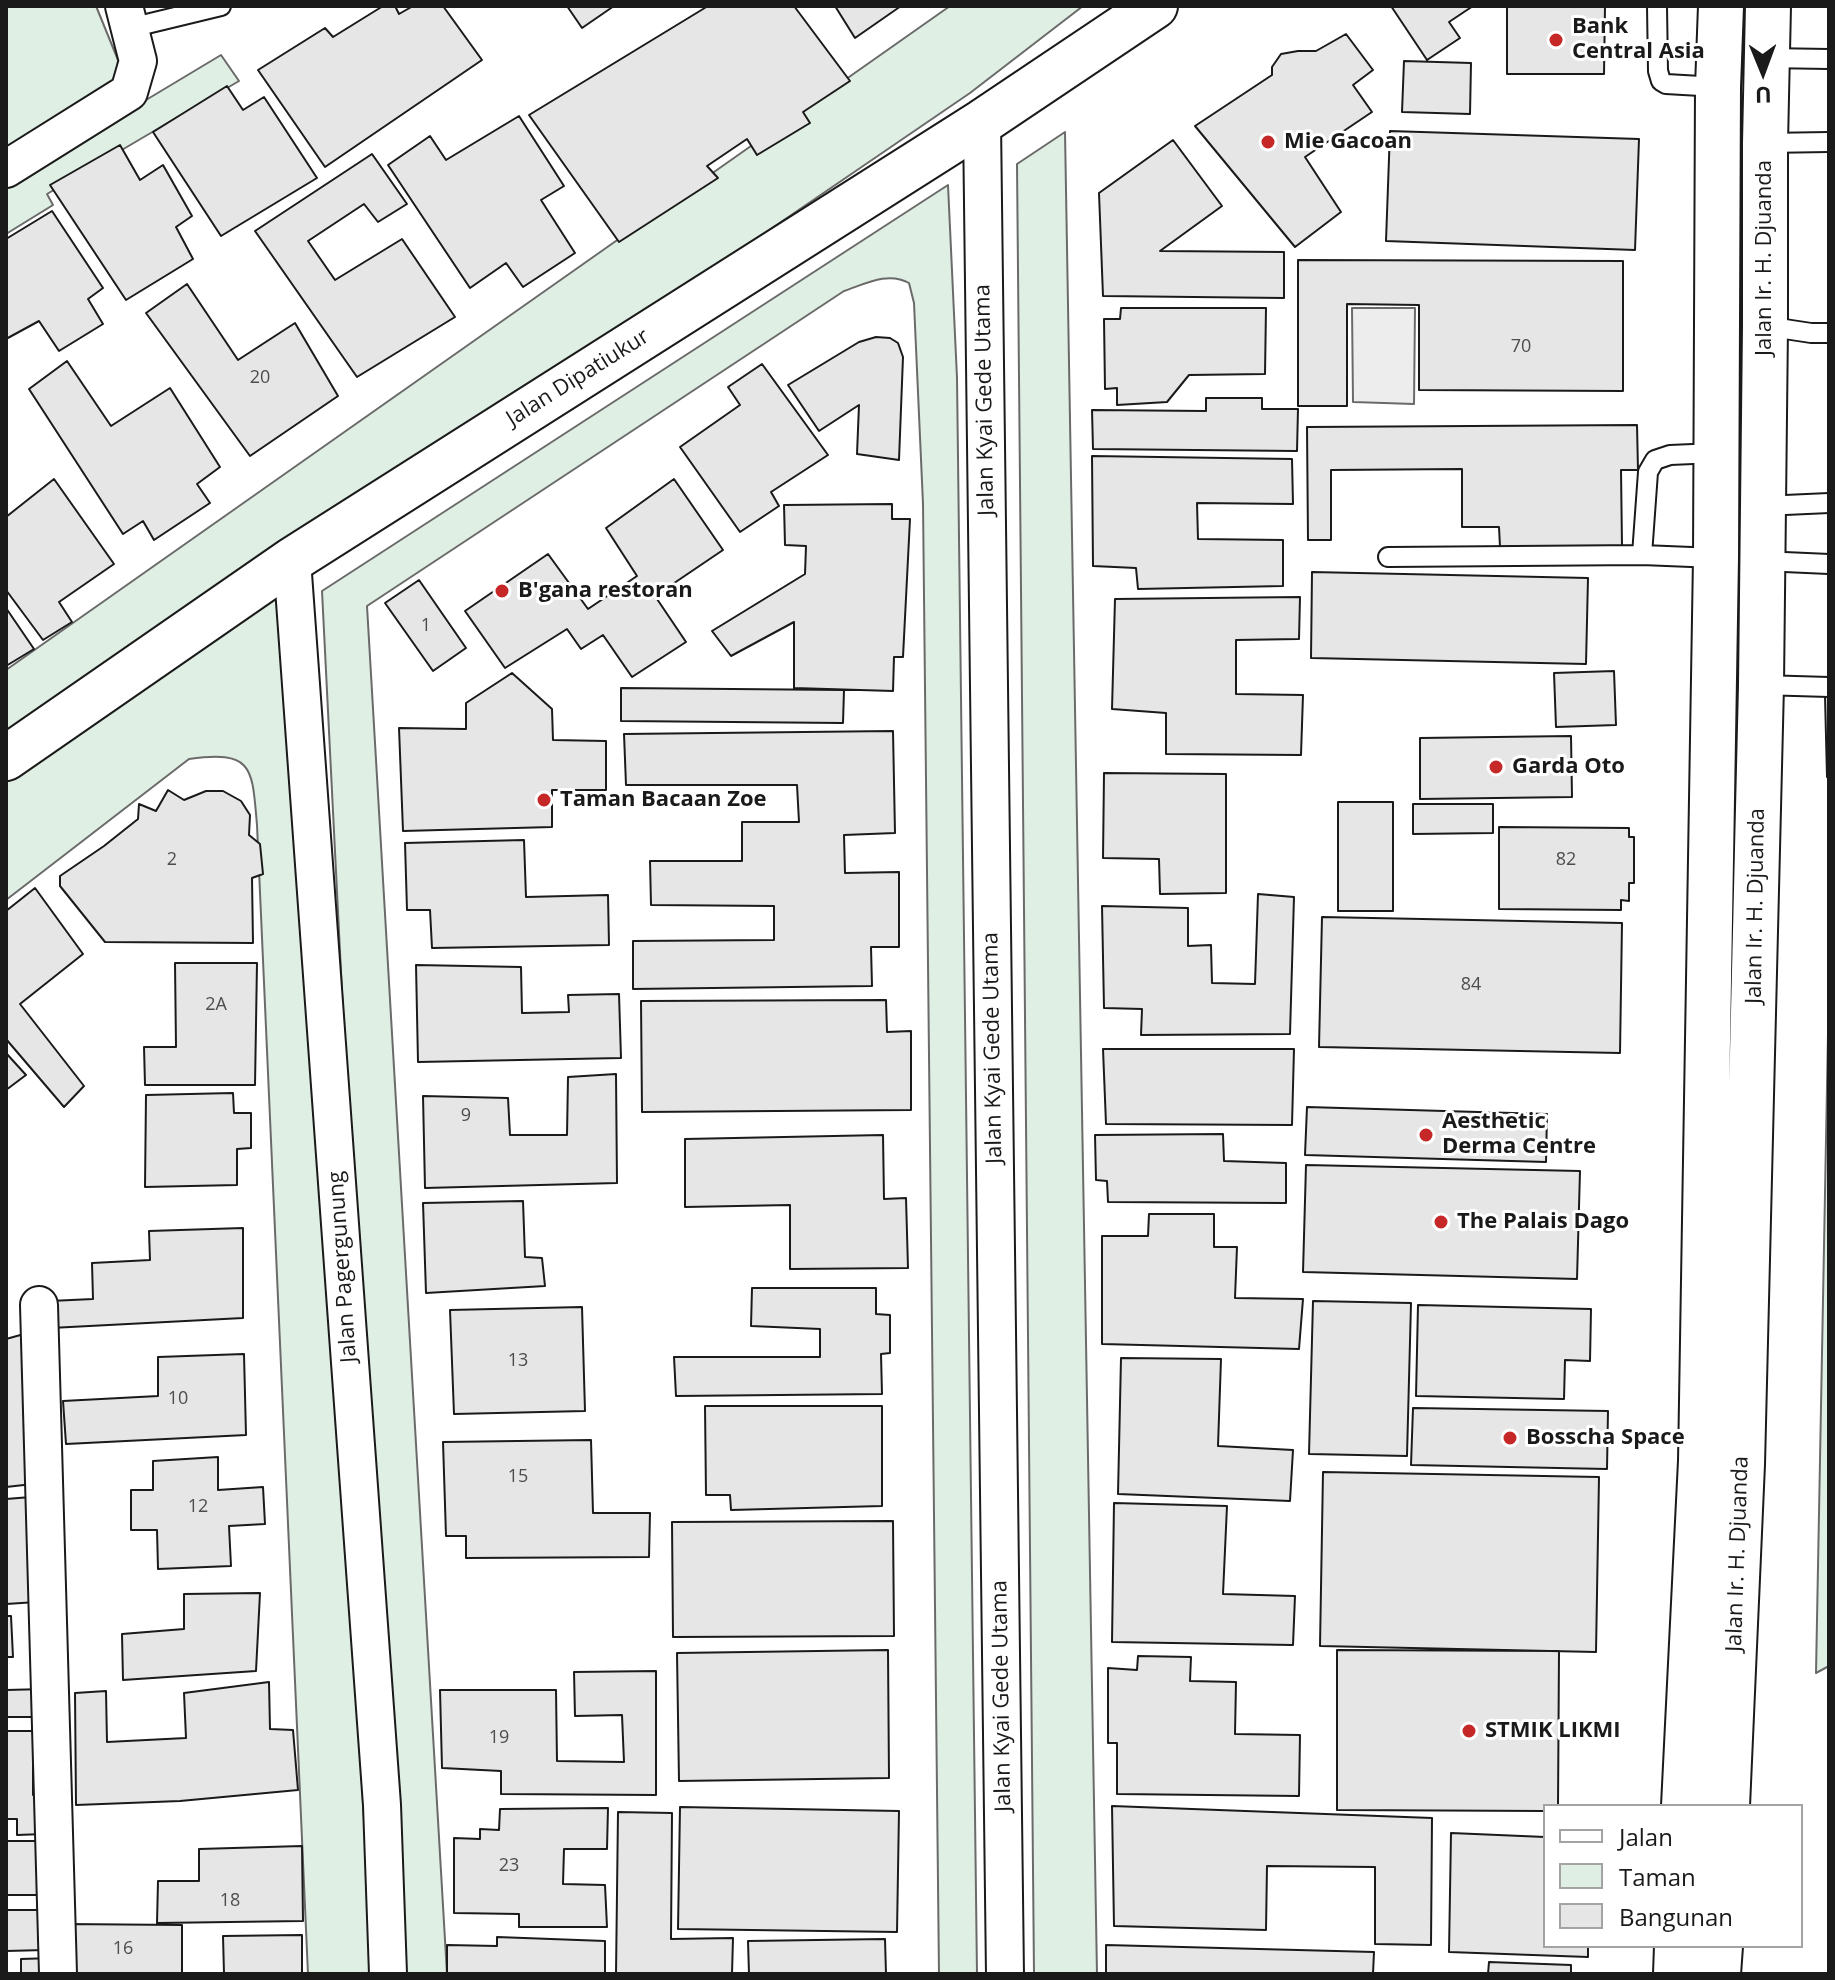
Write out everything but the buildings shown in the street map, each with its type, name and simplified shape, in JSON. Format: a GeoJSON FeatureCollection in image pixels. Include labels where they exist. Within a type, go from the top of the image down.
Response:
{"type":"FeatureCollection","features":[{"type":"Feature","properties":{"kind":"main road","name":"Jalan Dipatiukur"},"geometry":{"type":"LineString","coordinates":[[6,758],[292,560],[982,122],[1155,6]]}},
{"type":"Feature","properties":{"kind":"main road","name":"Jalan Ir. H. Djuanda"},"geometry":{"type":"LineString","coordinates":[[1684,1804],[1701,1461],[1716,558],[1721,6]]}},
{"type":"Feature","properties":{"kind":"main road","name":"Jalan Ir. H. Djuanda"},"geometry":{"type":"LineString","coordinates":[[1727,1804],[1742,1464],[1761,685],[1768,6]]}},
{"type":"Feature","properties":{"kind":"main road"},"geometry":{"type":"LineString","coordinates":[[1676,1974],[1677,1948]]}},
{"type":"Feature","properties":{"kind":"main road"},"geometry":{"type":"LineString","coordinates":[[1718,1974],[1720,1948]]}},
{"type":"Feature","properties":{"kind":"street"},"geometry":{"type":"LineString","coordinates":[[6,169],[129,92],[138,61],[127,17]]}},
{"type":"Feature","properties":{"kind":"street","name":"Jalan Kyai Gede Utama"},"geometry":{"type":"LineString","coordinates":[[982,122],[1005,1974]]}},
{"type":"Feature","properties":{"kind":"street","name":"Jalan Pagergunung"},"geometry":{"type":"LineString","coordinates":[[292,560],[382,1805],[388,1974]]}},
{"type":"Feature","properties":{"kind":"street"},"geometry":{"type":"LineString","coordinates":[[39,1305],[58,1974]]}},
{"type":"Feature","properties":{"kind":"lane"},"geometry":{"type":"LineString","coordinates":[[127,17],[221,6]]}},
{"type":"Feature","properties":{"kind":"lane"},"geometry":{"type":"LineString","coordinates":[[1657,6],[1658,71],[1661,81],[1666,84],[1718,87]]}},
{"type":"Feature","properties":{"kind":"lane"},"geometry":{"type":"LineString","coordinates":[[1766,58],[1829,59]]}},
{"type":"Feature","properties":{"kind":"lane"},"geometry":{"type":"LineString","coordinates":[[1765,143],[1829,142]]}},
{"type":"Feature","properties":{"kind":"lane"},"geometry":{"type":"LineString","coordinates":[[1765,326],[1829,333]]}},
{"type":"Feature","properties":{"kind":"lane"},"geometry":{"type":"LineString","coordinates":[[1642,555],[1648,472],[1655,460],[1683,453],[1716,453]]}},
{"type":"Feature","properties":{"kind":"lane"},"geometry":{"type":"LineString","coordinates":[[1763,506],[1829,503]]}},
{"type":"Feature","properties":{"kind":"lane"},"geometry":{"type":"LineString","coordinates":[[1388,557],[1642,555],[1716,558]]}},
{"type":"Feature","properties":{"kind":"lane"},"geometry":{"type":"LineString","coordinates":[[1762,561],[1829,564]]}},
{"type":"Feature","properties":{"kind":"lane"},"geometry":{"type":"LineString","coordinates":[[1761,685],[1829,687]]}},
{"type":"Feature","properties":{"kind":"green space"},"geometry":{"type":"Polygon","coordinates":[[[6,6],[96,6],[118,60],[117,78],[6,158],[6,6]]]}},
{"type":"Feature","properties":{"kind":"green space"},"geometry":{"type":"Polygon","coordinates":[[[950,6],[1083,6],[970,93],[6,751],[6,670],[950,6]]]}},
{"type":"Feature","properties":{"kind":"green space"},"geometry":{"type":"Polygon","coordinates":[[[221,55],[239,81],[47,194],[53,205],[6,234],[6,184],[221,55]]]}},
{"type":"Feature","properties":{"kind":"green space"},"geometry":{"type":"Polygon","coordinates":[[[1065,132],[1097,1974],[1034,1974],[1017,164],[1065,132]]]}},
{"type":"Feature","properties":{"kind":"green space"},"geometry":{"type":"Polygon","coordinates":[[[948,185],[957,378],[977,1974],[939,1974],[923,504],[914,303],[909,283],[885,278],[844,291],[367,606],[447,1974],[391,1974],[322,591],[948,185]]]}},
{"type":"Feature","properties":{"kind":"green space"},"geometry":{"type":"Polygon","coordinates":[[[291,564],[373,1974],[308,1974],[257,825],[253,789],[246,767],[226,758],[189,759],[6,900],[6,769],[291,564]]]}},
{"type":"Feature","properties":{"kind":"green space"},"geometry":{"type":"Polygon","coordinates":[[[1829,980],[1829,1666],[1816,1673],[1829,980]]]}},
{"type":"Feature","properties":{"kind":"shaded area"},"geometry":{"type":"Polygon","coordinates":[[[1352,308],[1415,308],[1414,404],[1353,402],[1352,308]]]}},
{"type":"Feature","properties":{"kind":"place","name":"Bank Central Asia"},"geometry":{"type":"Point","coordinates":[1556,40]}},
{"type":"Feature","properties":{"kind":"place","name":"Mie Gacoan"},"geometry":{"type":"Point","coordinates":[1268,142]}},
{"type":"Feature","properties":{"kind":"place","name":"B'gana restoran"},"geometry":{"type":"Point","coordinates":[502,591]}},
{"type":"Feature","properties":{"kind":"place","name":"Garda Oto"},"geometry":{"type":"Point","coordinates":[1496,767]}},
{"type":"Feature","properties":{"kind":"place","name":"Taman Bacaan Zoe"},"geometry":{"type":"Point","coordinates":[544,800]}},
{"type":"Feature","properties":{"kind":"place","name":"Aesthetic Derma Centre"},"geometry":{"type":"Point","coordinates":[1426,1135]}},
{"type":"Feature","properties":{"kind":"place","name":"The Palais Dago"},"geometry":{"type":"Point","coordinates":[1441,1222]}},
{"type":"Feature","properties":{"kind":"place","name":"Bosscha Space"},"geometry":{"type":"Point","coordinates":[1510,1438]}},
{"type":"Feature","properties":{"kind":"place","name":"STMIK LIKMI"},"geometry":{"type":"Point","coordinates":[1469,1731]}}]}
